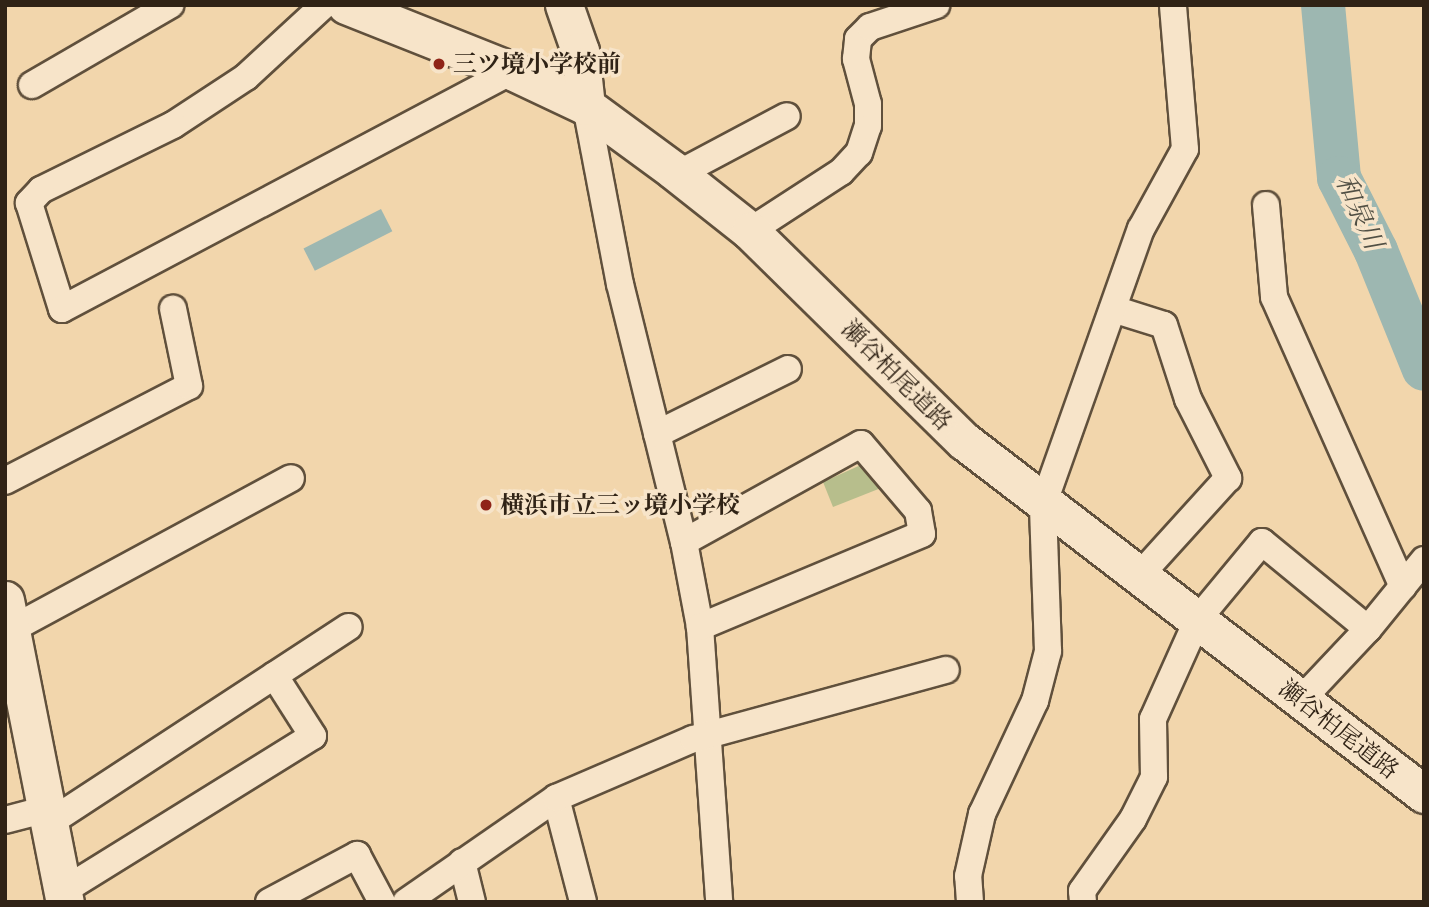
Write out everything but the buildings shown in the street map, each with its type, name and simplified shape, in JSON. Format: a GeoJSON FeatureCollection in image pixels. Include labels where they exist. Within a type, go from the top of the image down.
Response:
{"type":"FeatureCollection","features":[{"type":"Feature","properties":{"kind":"main road","name":"瀬谷柏尾道路"},"geometry":{"type":"LineString","coordinates":[[346,5],[512,71],[586,106],[750,230],[964,441],[1043,506],[1140,575],[1424,794]]}},
{"type":"Feature","properties":{"kind":"main road"},"geometry":{"type":"LineString","coordinates":[[564,5],[580,51],[586,106]]}},
{"type":"Feature","properties":{"kind":"main road"},"geometry":{"type":"LineString","coordinates":[[8,615],[15,696],[48,816],[64,896]]}},
{"type":"Feature","properties":{"kind":"street"},"geometry":{"type":"LineString","coordinates":[[32,85],[170,5]]}},
{"type":"Feature","properties":{"kind":"street"},"geometry":{"type":"LineString","coordinates":[[324,5],[246,77],[173,125],[41,190],[29,203],[62,309],[512,71]]}},
{"type":"Feature","properties":{"kind":"street"},"geometry":{"type":"LineString","coordinates":[[750,230],[841,172],[859,153],[868,126],[868,104],[856,59],[858,39],[870,27],[936,5]]}},
{"type":"Feature","properties":{"kind":"street"},"geometry":{"type":"LineString","coordinates":[[971,902],[968,876],[982,814],[1035,701],[1048,651],[1043,506],[1141,229],[1185,149],[1173,5]]}},
{"type":"Feature","properties":{"kind":"street"},"geometry":{"type":"LineString","coordinates":[[586,106],[620,284],[684,542],[700,627],[719,902]]}},
{"type":"Feature","properties":{"kind":"street"},"geometry":{"type":"LineString","coordinates":[[678,174],[787,116]]}},
{"type":"Feature","properties":{"kind":"street"},"geometry":{"type":"LineString","coordinates":[[1266,205],[1274,296],[1403,587]]}},
{"type":"Feature","properties":{"kind":"street"},"geometry":{"type":"LineString","coordinates":[[5,481],[189,386],[173,309]]}},
{"type":"Feature","properties":{"kind":"street"},"geometry":{"type":"LineString","coordinates":[[1113,309],[1164,326],[1188,400],[1228,478],[1140,575]]}},
{"type":"Feature","properties":{"kind":"street"},"geometry":{"type":"LineString","coordinates":[[657,434],[788,369]]}},
{"type":"Feature","properties":{"kind":"street"},"geometry":{"type":"LineString","coordinates":[[684,542],[861,444],[918,511],[922,534],[700,627]]}},
{"type":"Feature","properties":{"kind":"street"},"geometry":{"type":"LineString","coordinates":[[8,615],[291,478]]}},
{"type":"Feature","properties":{"kind":"street"},"geometry":{"type":"LineString","coordinates":[[1083,902],[1082,891],[1133,819],[1154,777],[1153,719],[1198,619],[1262,542],[1368,629]]}},
{"type":"Feature","properties":{"kind":"street"},"geometry":{"type":"LineString","coordinates":[[1301,699],[1368,629],[1424,560]]}},
{"type":"Feature","properties":{"kind":"street"},"geometry":{"type":"LineString","coordinates":[[5,820],[48,816],[348,626]]}},
{"type":"Feature","properties":{"kind":"street"},"geometry":{"type":"LineString","coordinates":[[406,902],[556,798],[708,735],[946,670]]}},
{"type":"Feature","properties":{"kind":"street"},"geometry":{"type":"LineString","coordinates":[[64,896],[313,736],[274,675]]}},
{"type":"Feature","properties":{"kind":"street"},"geometry":{"type":"LineString","coordinates":[[556,798],[583,902]]}},
{"type":"Feature","properties":{"kind":"street"},"geometry":{"type":"LineString","coordinates":[[269,902],[357,855],[382,902]]}},
{"type":"Feature","properties":{"kind":"street"},"geometry":{"type":"LineString","coordinates":[[462,862],[472,902]]}},
{"type":"Feature","properties":{"kind":"green space"},"geometry":{"type":"Polygon","coordinates":[[[863,464],[881,488],[833,507],[823,482],[863,464]]]}},
{"type":"Feature","properties":{"kind":"water"},"geometry":{"type":"Polygon","coordinates":[[[381,209],[392,231],[315,271],[303,248],[381,209]]]}},
{"type":"Feature","properties":{"kind":"waterway","name":"和泉川"},"geometry":{"type":"LineString","coordinates":[[1323,5],[1339,178],[1376,251],[1424,369]]}},
{"type":"Feature","properties":{"kind":"place","name":"三ツ境小学校前"},"geometry":{"type":"Point","coordinates":[439,64]}},
{"type":"Feature","properties":{"kind":"place","name":"横浜市立三ッ境小学校"},"geometry":{"type":"Point","coordinates":[486,505]}}]}
